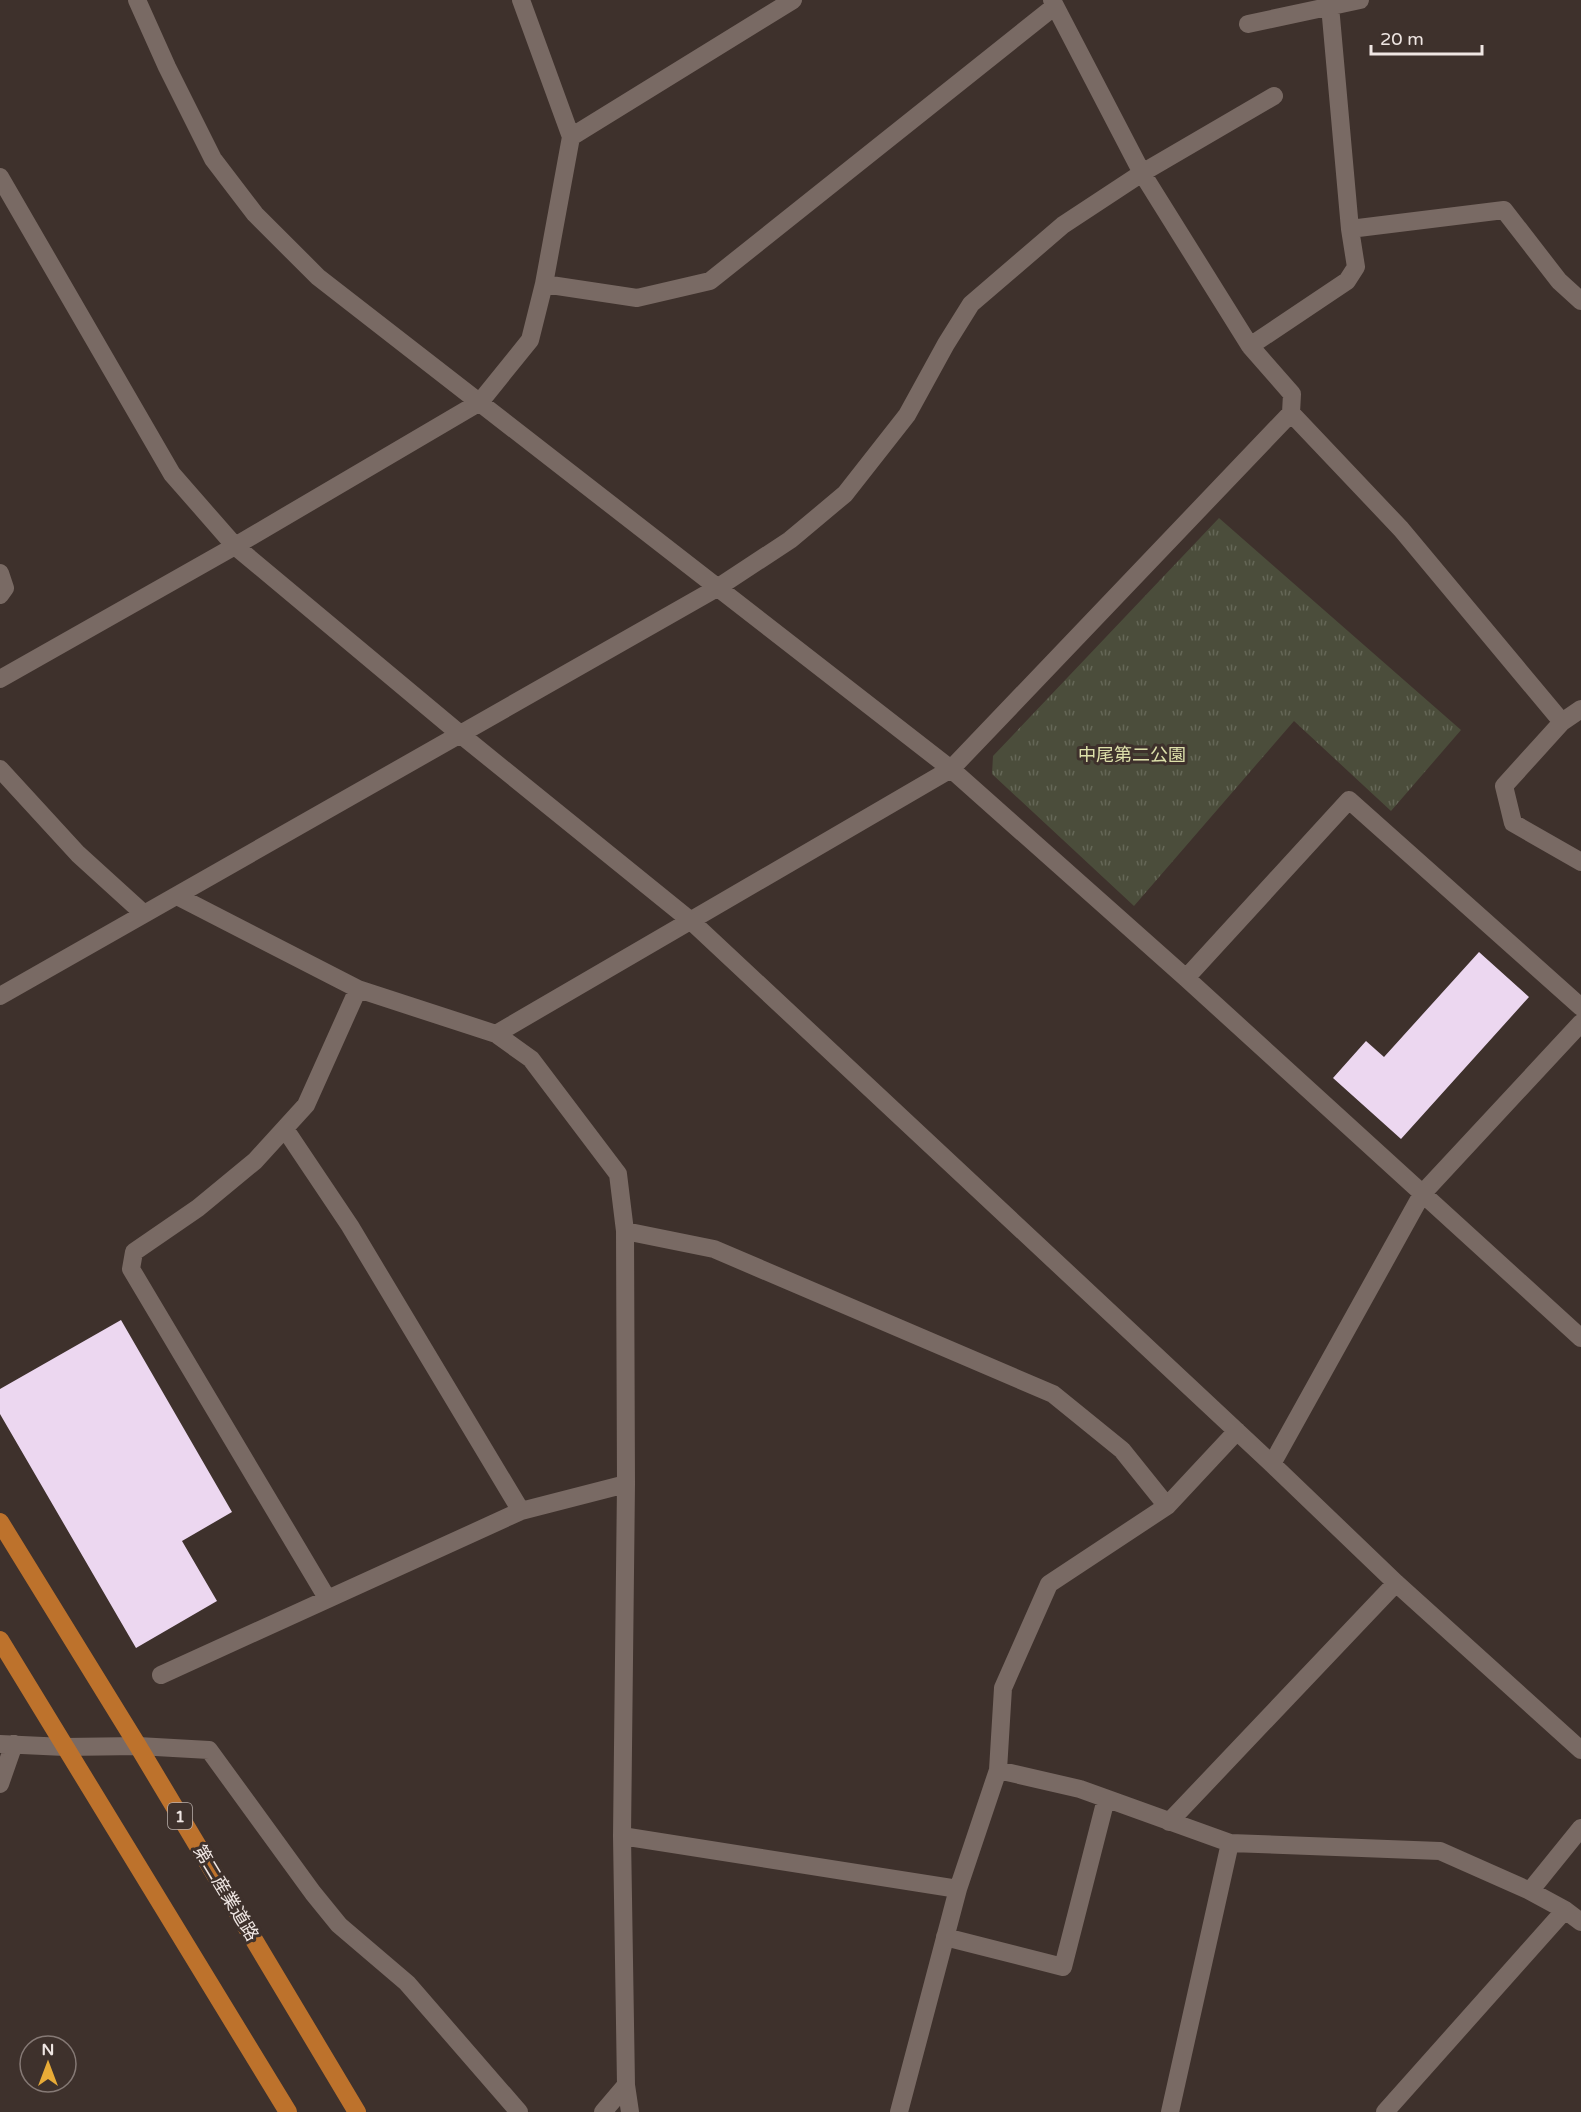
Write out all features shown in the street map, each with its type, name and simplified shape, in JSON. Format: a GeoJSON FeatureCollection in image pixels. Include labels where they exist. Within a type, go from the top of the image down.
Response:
{"type":"FeatureCollection","features":[{"type":"Feature","properties":{"kind":"main road","name":"第二産業道路"},"geometry":{"type":"LineString","coordinates":[[0,1522],[138,1746],[357,2112]]}},
{"type":"Feature","properties":{"kind":"main road"},"geometry":{"type":"LineString","coordinates":[[0,1640],[288,2112]]}},
{"type":"Feature","properties":{"kind":"street"},"geometry":{"type":"LineString","coordinates":[[136,0],[213,159],[255,214],[318,277],[951,769],[1581,1338]]}},
{"type":"Feature","properties":{"kind":"street"},"geometry":{"type":"LineString","coordinates":[[0,679],[235,546],[480,402],[530,340],[544,284],[571,136],[522,0]]}},
{"type":"Feature","properties":{"kind":"street"},"geometry":{"type":"LineString","coordinates":[[571,136],[794,0]]}},
{"type":"Feature","properties":{"kind":"street"},"geometry":{"type":"LineString","coordinates":[[1248,24],[1360,0]]}},
{"type":"Feature","properties":{"kind":"street"},"geometry":{"type":"LineString","coordinates":[[496,1034],[951,769],[1291,413],[1292,394],[1250,346],[1142,173],[1054,3],[710,281],[637,298],[544,284]]}},
{"type":"Feature","properties":{"kind":"street"},"geometry":{"type":"LineString","coordinates":[[1250,346],[1347,281],[1356,267],[1350,229],[1330,6]]}},
{"type":"Feature","properties":{"kind":"street"},"geometry":{"type":"LineString","coordinates":[[0,996],[717,588],[790,540],[845,494],[907,415],[971,304],[1063,225],[1142,173],[1274,96]]}},
{"type":"Feature","properties":{"kind":"street"},"geometry":{"type":"LineString","coordinates":[[0,177],[172,474],[235,546],[460,734],[691,921],[1396,1582],[1581,1750]]}},
{"type":"Feature","properties":{"kind":"street"},"geometry":{"type":"LineString","coordinates":[[1350,229],[1504,210],[1558,281],[1578,291]]}},
{"type":"Feature","properties":{"kind":"street"},"geometry":{"type":"LineString","coordinates":[[1291,413],[1401,529],[1562,722]]}},
{"type":"Feature","properties":{"kind":"street"},"geometry":{"type":"LineString","coordinates":[[0,573],[5,588],[0,595]]}},
{"type":"Feature","properties":{"kind":"street"},"geometry":{"type":"LineString","coordinates":[[1581,709],[1562,722],[1504,786],[1513,823],[1581,862]]}},
{"type":"Feature","properties":{"kind":"street"},"geometry":{"type":"LineString","coordinates":[[0,769],[78,854],[144,914]]}},
{"type":"Feature","properties":{"kind":"street"},"geometry":{"type":"LineString","coordinates":[[1185,978],[1349,800],[1581,1007]]}},
{"type":"Feature","properties":{"kind":"street"},"geometry":{"type":"LineString","coordinates":[[177,896],[358,989],[496,1034],[531,1059],[618,1174],[625,1231],[626,1484],[622,1836],[626,2085],[630,2112]]}},
{"type":"Feature","properties":{"kind":"street"},"geometry":{"type":"LineString","coordinates":[[327,1598],[131,1269],[134,1252],[198,1208],[255,1161],[306,1105],[358,989]]}},
{"type":"Feature","properties":{"kind":"street"},"geometry":{"type":"LineString","coordinates":[[1272,1464],[1422,1194],[1581,1023]]}},
{"type":"Feature","properties":{"kind":"street"},"geometry":{"type":"LineString","coordinates":[[285,1129],[350,1226],[521,1511]]}},
{"type":"Feature","properties":{"kind":"street"},"geometry":{"type":"LineString","coordinates":[[625,1231],[714,1249],[1053,1394],[1122,1450],[1167,1506]]}},
{"type":"Feature","properties":{"kind":"street"},"geometry":{"type":"LineString","coordinates":[[899,2112],[958,1889],[998,1770],[1002,1688],[1049,1584],[1167,1506],[1237,1431]]}},
{"type":"Feature","properties":{"kind":"street"},"geometry":{"type":"LineString","coordinates":[[161,1675],[521,1511],[626,1484]]}},
{"type":"Feature","properties":{"kind":"street"},"geometry":{"type":"LineString","coordinates":[[1169,1822],[1396,1582]]}},
{"type":"Feature","properties":{"kind":"street"},"geometry":{"type":"LineString","coordinates":[[0,1784],[7,1744],[65,1747],[138,1746],[209,1750],[339,1925],[407,1983],[519,2112]]}},
{"type":"Feature","properties":{"kind":"street"},"geometry":{"type":"LineString","coordinates":[[998,1770],[1080,1789],[1230,1843],[1440,1851],[1530,1891],[1565,1910],[1581,1922]]}},
{"type":"Feature","properties":{"kind":"street"},"geometry":{"type":"LineString","coordinates":[[945,1937],[1063,1966],[1106,1799]]}},
{"type":"Feature","properties":{"kind":"street"},"geometry":{"type":"LineString","coordinates":[[1530,1891],[1581,1828]]}},
{"type":"Feature","properties":{"kind":"street"},"geometry":{"type":"LineString","coordinates":[[622,1836],[958,1889]]}},
{"type":"Feature","properties":{"kind":"street"},"geometry":{"type":"LineString","coordinates":[[1170,2112],[1230,1843]]}},
{"type":"Feature","properties":{"kind":"street"},"geometry":{"type":"LineString","coordinates":[[1385,2112],[1565,1910]]}},
{"type":"Feature","properties":{"kind":"street"},"geometry":{"type":"LineString","coordinates":[[603,2112],[626,2085]]}},
{"type":"Feature","properties":{"kind":"green space","name":"中尾第二公園"},"geometry":{"type":"Polygon","coordinates":[[[1219,518],[1461,730],[1391,811],[1294,721],[1134,906],[992,774],[993,756],[1219,518]]]}},
{"type":"Feature","properties":{"kind":"building"},"geometry":{"type":"Polygon","coordinates":[[[1479,952],[1529,997],[1401,1139],[1333,1078],[1366,1041],[1384,1057],[1479,952]]]}},
{"type":"Feature","properties":{"kind":"building"},"geometry":{"type":"Polygon","coordinates":[[[121,1320],[232,1512],[182,1541],[217,1601],[136,1648],[0,1414],[0,1389],[121,1320]]]}}]}
